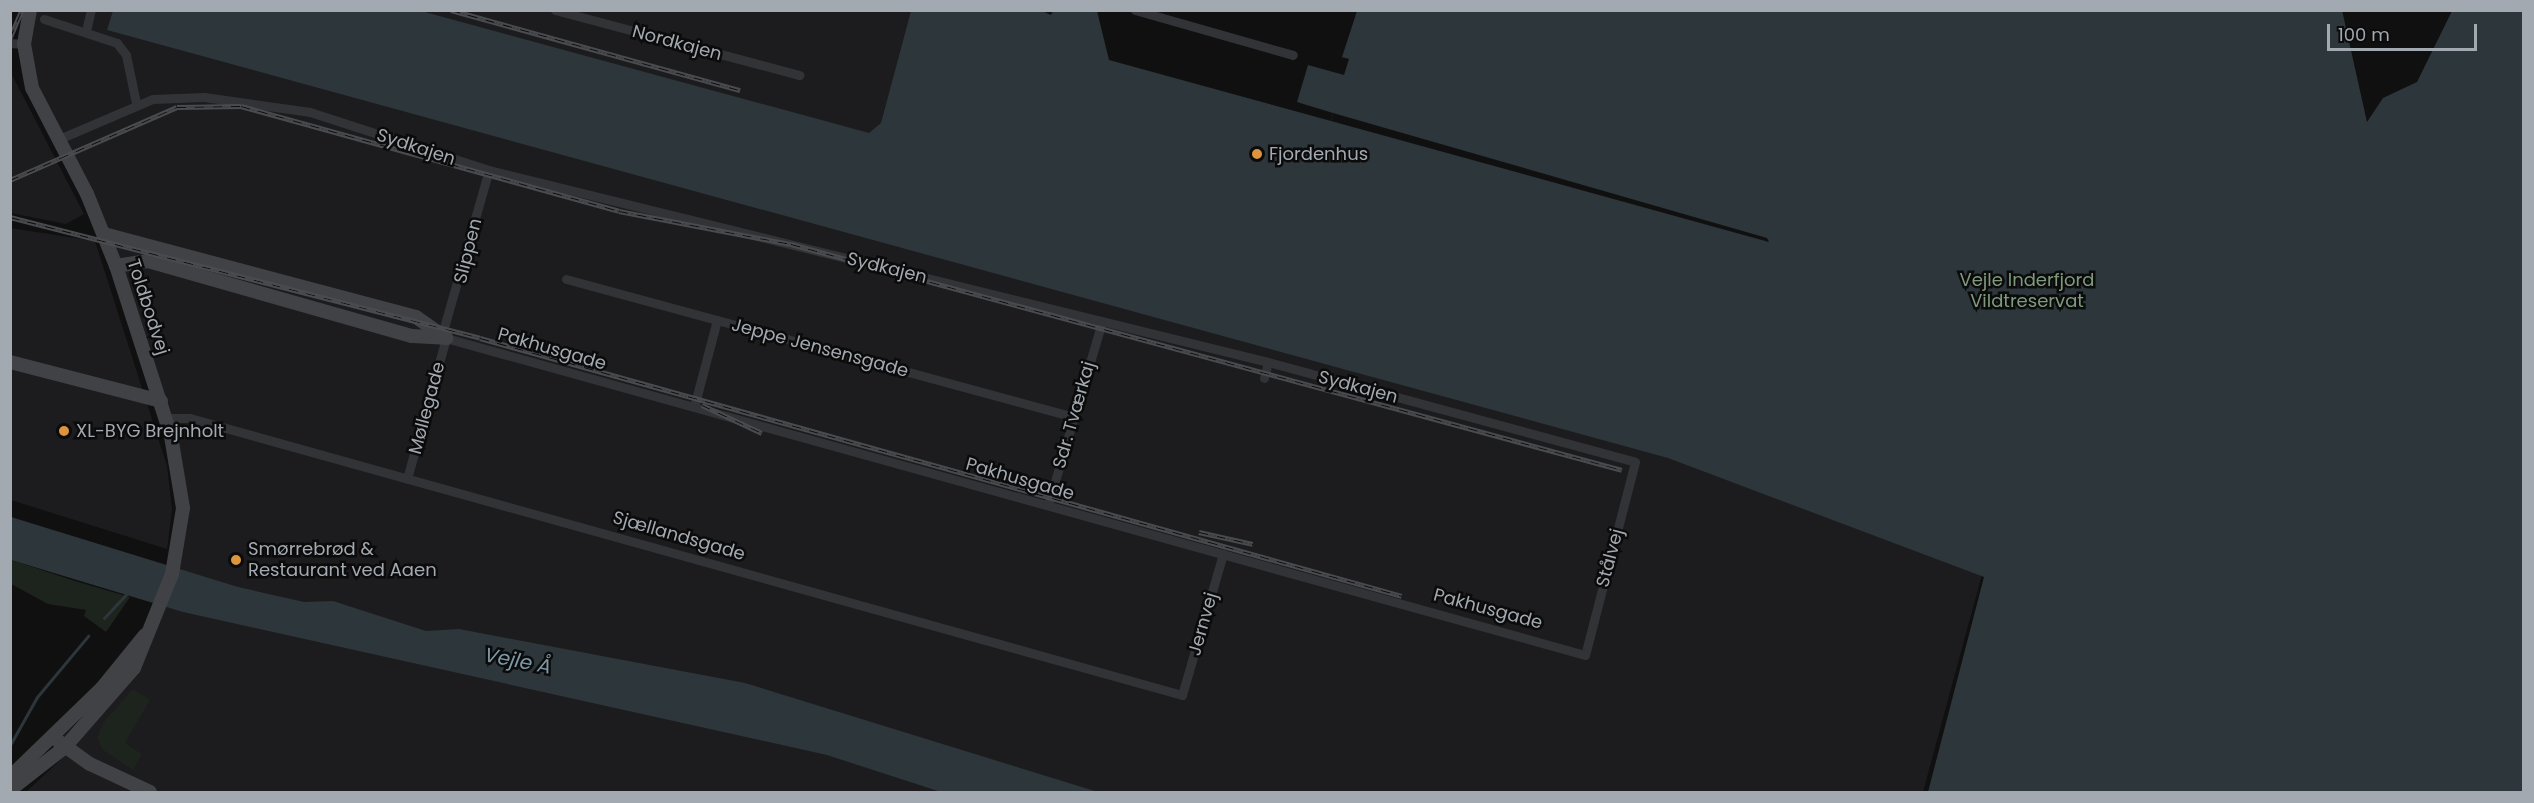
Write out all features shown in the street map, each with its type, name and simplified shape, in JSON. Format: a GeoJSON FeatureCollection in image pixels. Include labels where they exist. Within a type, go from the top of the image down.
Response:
{"type":"FeatureCollection","features":[{"type":"Feature","properties":{"kind":"main road","name":"Toldbodvej"},"geometry":{"type":"LineString","coordinates":[[10,790],[65,747],[128,679],[155,621],[176,557],[182,495],[166,418],[116,266],[104,234],[32,88],[17,44],[30,10]]}},
{"type":"Feature","properties":{"kind":"main road","name":"Pakhusgade"},"geometry":{"type":"LineString","coordinates":[[104,234],[416,317],[445,334]]}},
{"type":"Feature","properties":{"kind":"main road","name":"Pakhusgade"},"geometry":{"type":"LineString","coordinates":[[116,266],[148,261],[412,336],[445,334]]}},
{"type":"Feature","properties":{"kind":"main road"},"geometry":{"type":"LineString","coordinates":[[10,362],[161,401]]}},
{"type":"Feature","properties":{"kind":"main road","name":"Toldbodvej"},"geometry":{"type":"LineString","coordinates":[[10,777],[52,736],[155,621]]}},
{"type":"Feature","properties":{"kind":"main road"},"geometry":{"type":"LineString","coordinates":[[52,736],[65,747],[150,792]]}},
{"type":"Feature","properties":{"kind":"street"},"geometry":{"type":"LineString","coordinates":[[86,31],[91,10]]}},
{"type":"Feature","properties":{"kind":"street","name":"Nordkajen"},"geometry":{"type":"LineString","coordinates":[[555,10],[800,75]]}},
{"type":"Feature","properties":{"kind":"street"},"geometry":{"type":"LineString","coordinates":[[1135,10],[1293,55]]}},
{"type":"Feature","properties":{"kind":"street"},"geometry":{"type":"LineString","coordinates":[[44,19],[117,43],[126,55],[136,103]]}},
{"type":"Feature","properties":{"kind":"street","name":"Sydkajen"},"geometry":{"type":"LineString","coordinates":[[59,139],[136,103],[204,97],[310,112],[489,170],[1101,325],[1268,362],[1635,462]]}},
{"type":"Feature","properties":{"kind":"street","name":"Slippen"},"geometry":{"type":"LineString","coordinates":[[445,334],[489,170]]}},
{"type":"Feature","properties":{"kind":"street","name":"Jeppe Jensensgade"},"geometry":{"type":"LineString","coordinates":[[567,279],[1074,417]]}},
{"type":"Feature","properties":{"kind":"street"},"geometry":{"type":"LineString","coordinates":[[694,407],[717,320]]}},
{"type":"Feature","properties":{"kind":"street","name":"Sdr. Tværkaj"},"geometry":{"type":"LineString","coordinates":[[1048,505],[1101,325]]}},
{"type":"Feature","properties":{"kind":"street","name":"Pakhusgade"},"geometry":{"type":"LineString","coordinates":[[445,334],[694,407],[1585,655]]}},
{"type":"Feature","properties":{"kind":"street","name":"Møllegade"},"geometry":{"type":"LineString","coordinates":[[407,479],[445,334]]}},
{"type":"Feature","properties":{"kind":"street"},"geometry":{"type":"LineString","coordinates":[[1264,378],[1268,362]]}},
{"type":"Feature","properties":{"kind":"street","name":"Sjællandsgade"},"geometry":{"type":"LineString","coordinates":[[166,418],[189,418],[1182,695]]}},
{"type":"Feature","properties":{"kind":"street","name":"Stålvej"},"geometry":{"type":"LineString","coordinates":[[1585,655],[1635,462]]}},
{"type":"Feature","properties":{"kind":"street","name":"Jernvej"},"geometry":{"type":"LineString","coordinates":[[1182,695],[1223,554]]}},
{"type":"Feature","properties":{"kind":"shaded area"},"geometry":{"type":"Polygon","coordinates":[[[31,11],[965,11],[2001,479],[1981,578],[1923,792],[26,792],[70,751],[55,744],[126,675],[168,587],[182,511],[179,463],[90,207],[27,63],[31,11]]]}},
{"type":"Feature","properties":{"kind":"shaded area"},"geometry":{"type":"Polygon","coordinates":[[[10,71],[84,214],[66,224],[11,213],[10,71]]]}},
{"type":"Feature","properties":{"kind":"shaded area"},"geometry":{"type":"Polygon","coordinates":[[[10,228],[95,241],[167,466],[172,509],[167,549],[11,500],[10,228]]]}},
{"type":"Feature","properties":{"kind":"shaded area"},"geometry":{"type":"Polygon","coordinates":[[[11,560],[130,597],[106,632],[84,616],[86,610],[48,604],[11,584],[11,560]]]}},
{"type":"Feature","properties":{"kind":"shaded area"},"geometry":{"type":"Polygon","coordinates":[[[133,689],[150,700],[125,743],[142,754],[133,770],[103,750],[97,738],[103,723],[133,689]]]}},
{"type":"Feature","properties":{"kind":"water","name":"Vejle Inderfjord Vildtreservat"},"geometry":{"type":"Polygon","coordinates":[[[1040,10],[1051,15],[1053,11],[1097,11],[1109,60],[1331,121],[1333,113],[1297,102],[1308,65],[1344,75],[1349,59],[1342,57],[1357,11],[2342,10],[2367,122],[2383,98],[2417,82],[2452,11],[2523,11],[2523,792],[1928,792],[1984,577],[1668,458],[107,30],[113,11],[421,11],[869,133],[881,123],[911,11],[1040,10]]]}},
{"type":"Feature","properties":{"kind":"water","name":"Vejle Å"},"geometry":{"type":"Polygon","coordinates":[[[11,517],[238,587],[304,602],[333,601],[426,631],[459,629],[745,683],[1098,792],[941,792],[827,755],[183,612],[11,560],[11,517]]]}},
{"type":"Feature","properties":{"kind":"pier"},"geometry":{"type":"Polygon","coordinates":[[[1333,113],[1767,238],[1769,242],[1331,121],[1333,113]]]}},
{"type":"Feature","properties":{"kind":"waterway"},"geometry":{"type":"LineString","coordinates":[[104,618],[127,593]]}},
{"type":"Feature","properties":{"kind":"waterway"},"geometry":{"type":"LineString","coordinates":[[10,745],[37,697],[88,636]]}},
{"type":"Feature","properties":{"kind":"railway"},"geometry":{"type":"LineString","coordinates":[[10,38],[22,10]]}},
{"type":"Feature","properties":{"kind":"railway"},"geometry":{"type":"LineString","coordinates":[[451,10],[740,90]]}},
{"type":"Feature","properties":{"kind":"railway"},"geometry":{"type":"LineString","coordinates":[[10,180],[177,107],[241,106],[619,211],[791,244],[1622,470]]}},
{"type":"Feature","properties":{"kind":"railway"},"geometry":{"type":"LineString","coordinates":[[10,217],[480,338],[1402,596]]}},
{"type":"Feature","properties":{"kind":"railway"},"geometry":{"type":"LineString","coordinates":[[702,405],[762,433]]}},
{"type":"Feature","properties":{"kind":"railway"},"geometry":{"type":"LineString","coordinates":[[1199,532],[1253,544]]}},
{"type":"Feature","properties":{"kind":"place","name":"Fjordenhus"},"geometry":{"type":"Point","coordinates":[1257,154]}},
{"type":"Feature","properties":{"kind":"place","name":"XL-BYG Brejnholt"},"geometry":{"type":"Point","coordinates":[64,431]}},
{"type":"Feature","properties":{"kind":"place","name":"Smørrebrød & Restaurant ved Aaen"},"geometry":{"type":"Point","coordinates":[236,560]}}]}
